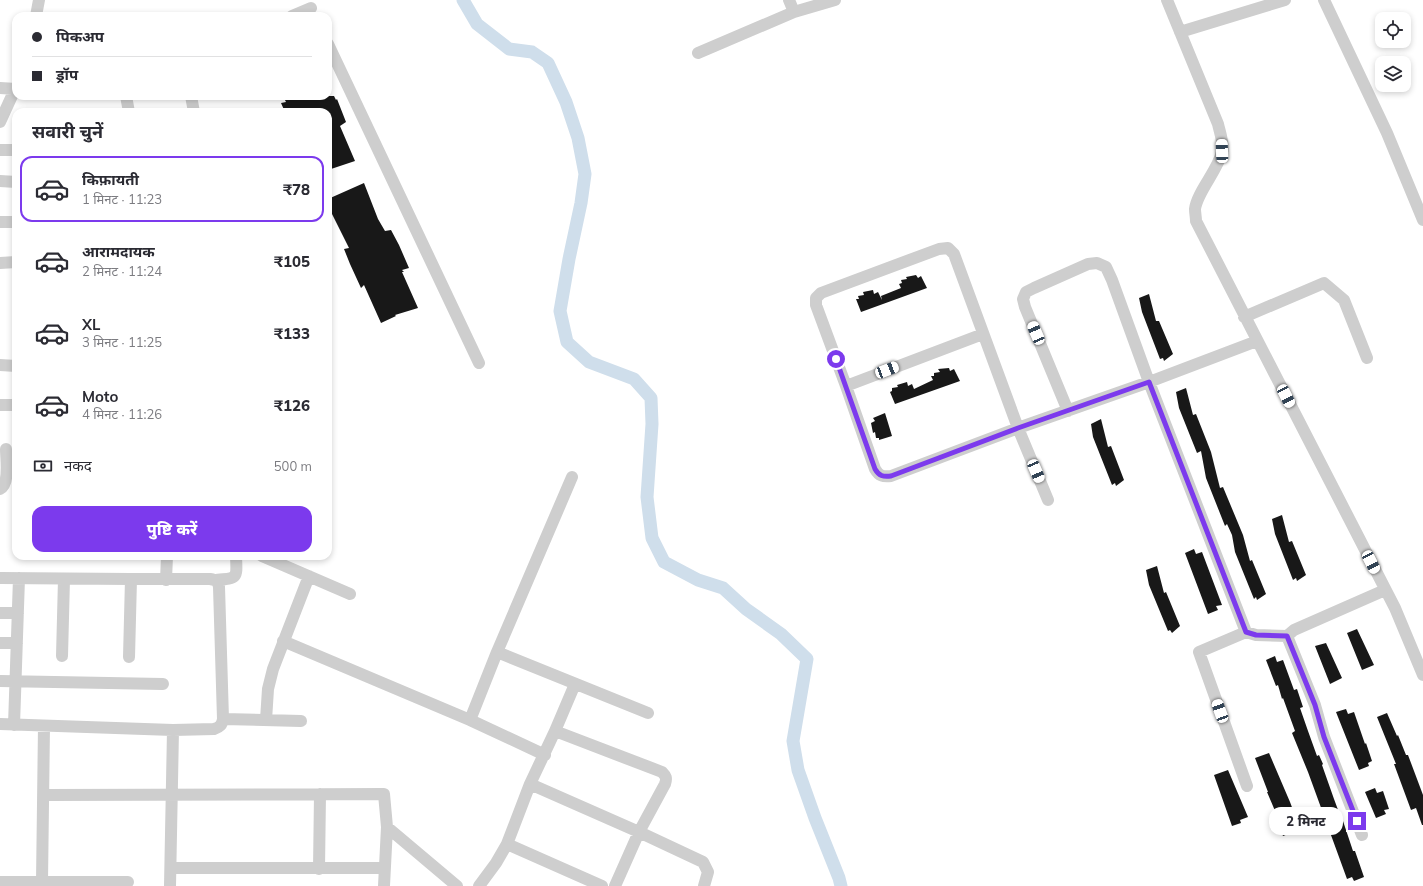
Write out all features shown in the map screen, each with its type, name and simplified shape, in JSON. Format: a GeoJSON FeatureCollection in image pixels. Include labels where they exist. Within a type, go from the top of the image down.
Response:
{"type":"FeatureCollection","features":[{"type":"Feature","properties":{"kind":"street"},"geometry":{"type":"LineString","coordinates":[[37,12],[39,0]]}},
{"type":"Feature","properties":{"kind":"street"},"geometry":{"type":"LineString","coordinates":[[789,0],[794,12]]}},
{"type":"Feature","properties":{"kind":"street"},"geometry":{"type":"LineString","coordinates":[[698,53],[794,12],[835,0]]}},
{"type":"Feature","properties":{"kind":"street"},"geometry":{"type":"LineString","coordinates":[[1167,0],[1218,124],[1222,140],[1222,151],[1218,162],[1195,208],[1196,221],[1244,317],[1418,652],[1423,675]]}},
{"type":"Feature","properties":{"kind":"street"},"geometry":{"type":"LineString","coordinates":[[1180,32],[1285,0]]}},
{"type":"Feature","properties":{"kind":"street"},"geometry":{"type":"LineString","coordinates":[[1324,0],[1387,133],[1423,220]]}},
{"type":"Feature","properties":{"kind":"street"},"geometry":{"type":"LineString","coordinates":[[302,12],[311,8]]}},
{"type":"Feature","properties":{"kind":"street"},"geometry":{"type":"LineString","coordinates":[[332,52],[479,363]]}},
{"type":"Feature","properties":{"kind":"street"},"geometry":{"type":"LineString","coordinates":[[0,88],[12,88]]}},
{"type":"Feature","properties":{"kind":"street"},"geometry":{"type":"LineString","coordinates":[[0,122],[12,96]]}},
{"type":"Feature","properties":{"kind":"street"},"geometry":{"type":"LineString","coordinates":[[0,150],[12,150]]}},
{"type":"Feature","properties":{"kind":"street"},"geometry":{"type":"LineString","coordinates":[[0,181],[12,182]]}},
{"type":"Feature","properties":{"kind":"street"},"geometry":{"type":"LineString","coordinates":[[0,222],[12,222]]}},
{"type":"Feature","properties":{"kind":"street"},"geometry":{"type":"LineString","coordinates":[[1048,500],[1018,428],[954,254],[948,248],[939,249],[821,293],[816,298],[816,305],[875,469],[878,474],[883,477],[891,476],[1018,428],[1149,382],[1257,341]]}},
{"type":"Feature","properties":{"kind":"street"},"geometry":{"type":"LineString","coordinates":[[0,263],[12,262]]}},
{"type":"Feature","properties":{"kind":"street"},"geometry":{"type":"LineString","coordinates":[[1068,410],[1023,299],[1026,292],[1088,264],[1097,263],[1106,267],[1112,280],[1149,382],[1246,632]]}},
{"type":"Feature","properties":{"kind":"street"},"geometry":{"type":"LineString","coordinates":[[1244,317],[1324,283],[1344,300],[1367,358]]}},
{"type":"Feature","properties":{"kind":"street"},"geometry":{"type":"LineString","coordinates":[[846,386],[983,334]]}},
{"type":"Feature","properties":{"kind":"street"},"geometry":{"type":"LineString","coordinates":[[0,365],[12,366]]}},
{"type":"Feature","properties":{"kind":"street"},"geometry":{"type":"LineString","coordinates":[[0,405],[12,404]]}},
{"type":"Feature","properties":{"kind":"street"},"geometry":{"type":"LineString","coordinates":[[0,489],[4,487],[6,481],[7,449]]}},
{"type":"Feature","properties":{"kind":"street"},"geometry":{"type":"LineString","coordinates":[[470,720],[497,652],[572,477]]}},
{"type":"Feature","properties":{"kind":"street"},"geometry":{"type":"LineString","coordinates":[[166,580],[168,560]]}},
{"type":"Feature","properties":{"kind":"street"},"geometry":{"type":"LineString","coordinates":[[0,578],[166,580],[232,579],[235,577],[236,560]]}},
{"type":"Feature","properties":{"kind":"street"},"geometry":{"type":"LineString","coordinates":[[271,560],[350,594]]}},
{"type":"Feature","properties":{"kind":"street"},"geometry":{"type":"LineString","coordinates":[[266,720],[268,689],[271,676],[283,641],[309,576]]}},
{"type":"Feature","properties":{"kind":"street"},"geometry":{"type":"LineString","coordinates":[[14,725],[19,578]]}},
{"type":"Feature","properties":{"kind":"street"},"geometry":{"type":"LineString","coordinates":[[62,656],[64,579]]}},
{"type":"Feature","properties":{"kind":"street"},"geometry":{"type":"LineString","coordinates":[[129,658],[130,579]]}},
{"type":"Feature","properties":{"kind":"street"},"geometry":{"type":"LineString","coordinates":[[0,724],[173,730],[214,729],[219,727],[222,724],[223,719],[219,587],[215,580]]}},
{"type":"Feature","properties":{"kind":"street"},"geometry":{"type":"LineString","coordinates":[[1247,786],[1199,652],[1246,632],[1256,635],[1287,636],[1294,630],[1385,590]]}},
{"type":"Feature","properties":{"kind":"street"},"geometry":{"type":"LineString","coordinates":[[0,613],[18,613]]}},
{"type":"Feature","properties":{"kind":"street"},"geometry":{"type":"LineString","coordinates":[[1287,636],[1315,705],[1324,737],[1362,835]]}},
{"type":"Feature","properties":{"kind":"street"},"geometry":{"type":"LineString","coordinates":[[283,641],[470,720],[545,754]]}},
{"type":"Feature","properties":{"kind":"street"},"geometry":{"type":"LineString","coordinates":[[0,643],[17,643]]}},
{"type":"Feature","properties":{"kind":"street"},"geometry":{"type":"LineString","coordinates":[[497,652],[648,713]]}},
{"type":"Feature","properties":{"kind":"street"},"geometry":{"type":"LineString","coordinates":[[0,681],[163,684]]}},
{"type":"Feature","properties":{"kind":"street"},"geometry":{"type":"LineString","coordinates":[[479,886],[496,863],[507,844],[530,784],[545,754],[575,684]]}},
{"type":"Feature","properties":{"kind":"street"},"geometry":{"type":"LineString","coordinates":[[223,719],[301,721]]}},
{"type":"Feature","properties":{"kind":"street"},"geometry":{"type":"LineString","coordinates":[[42,882],[44,726]]}},
{"type":"Feature","properties":{"kind":"street"},"geometry":{"type":"LineString","coordinates":[[170,886],[173,730]]}},
{"type":"Feature","properties":{"kind":"street"},"geometry":{"type":"LineString","coordinates":[[555,731],[662,772],[665,775],[665,784],[639,832],[616,886]]}},
{"type":"Feature","properties":{"kind":"street"},"geometry":{"type":"LineString","coordinates":[[530,784],[703,862],[708,872],[704,886]]}},
{"type":"Feature","properties":{"kind":"street"},"geometry":{"type":"LineString","coordinates":[[319,869],[320,794]]}},
{"type":"Feature","properties":{"kind":"street"},"geometry":{"type":"LineString","coordinates":[[44,795],[384,794],[387,826],[384,886]]}},
{"type":"Feature","properties":{"kind":"street"},"geometry":{"type":"LineString","coordinates":[[387,826],[458,886]]}},
{"type":"Feature","properties":{"kind":"street"},"geometry":{"type":"LineString","coordinates":[[507,844],[602,886]]}},
{"type":"Feature","properties":{"kind":"street"},"geometry":{"type":"LineString","coordinates":[[171,868],[384,868]]}},
{"type":"Feature","properties":{"kind":"street"},"geometry":{"type":"LineString","coordinates":[[0,882],[128,882]]}},
{"type":"Feature","properties":{"kind":"building"},"geometry":{"type":"Polygon","coordinates":[[[332,96],[334,96],[336,100],[337,99],[346,122],[340,126],[355,161],[332,169],[332,108],[283,108],[281,103],[286,102],[285,100],[332,100],[332,96]]]}},
{"type":"Feature","properties":{"kind":"building"},"geometry":{"type":"Polygon","coordinates":[[[364,183],[378,219],[385,231],[391,230],[409,268],[402,270],[404,272],[402,272],[418,308],[395,315],[396,316],[381,323],[364,285],[361,288],[344,249],[349,248],[332,214],[332,197],[364,183]]]}},
{"type":"Feature","properties":{"kind":"building"},"geometry":{"type":"Polygon","coordinates":[[[916,275],[918,278],[921,276],[927,288],[861,312],[856,299],[859,299],[858,296],[864,295],[863,292],[873,290],[874,294],[878,292],[882,300],[881,296],[901,288],[899,284],[902,283],[901,280],[907,279],[906,277],[916,275]]]}},
{"type":"Feature","properties":{"kind":"building"},"geometry":{"type":"Polygon","coordinates":[[[1149,294],[1156,321],[1159,321],[1173,354],[1164,361],[1163,358],[1160,359],[1142,312],[1139,298],[1149,294]]]}},
{"type":"Feature","properties":{"kind":"building"},"geometry":{"type":"Polygon","coordinates":[[[949,368],[950,371],[954,369],[960,381],[895,404],[890,392],[892,391],[892,388],[898,387],[897,385],[907,382],[908,386],[912,384],[914,389],[933,380],[931,376],[934,376],[934,373],[940,372],[938,369],[949,368]]]}},
{"type":"Feature","properties":{"kind":"building"},"geometry":{"type":"Polygon","coordinates":[[[1186,388],[1193,415],[1196,414],[1211,452],[1220,488],[1223,487],[1243,535],[1250,561],[1252,560],[1266,594],[1257,600],[1256,597],[1254,599],[1235,552],[1232,535],[1227,524],[1225,526],[1206,478],[1201,451],[1197,453],[1179,408],[1176,392],[1186,388]]]}},
{"type":"Feature","properties":{"kind":"building"},"geometry":{"type":"Polygon","coordinates":[[[885,413],[892,436],[879,440],[879,438],[876,438],[875,432],[873,433],[871,423],[875,421],[873,418],[885,413]]]}},
{"type":"Feature","properties":{"kind":"building"},"geometry":{"type":"Polygon","coordinates":[[[1101,419],[1108,447],[1111,446],[1124,480],[1116,486],[1115,483],[1112,485],[1093,437],[1091,424],[1101,419]]]}},
{"type":"Feature","properties":{"kind":"building"},"geometry":{"type":"Polygon","coordinates":[[[1282,515],[1289,542],[1292,541],[1306,575],[1297,581],[1296,578],[1293,580],[1275,534],[1272,519],[1282,515]]]}},
{"type":"Feature","properties":{"kind":"building"},"geometry":{"type":"Polygon","coordinates":[[[1194,549],[1196,554],[1202,552],[1222,605],[1216,606],[1218,610],[1208,614],[1185,553],[1194,549]]]}},
{"type":"Feature","properties":{"kind":"building"},"geometry":{"type":"Polygon","coordinates":[[[1157,566],[1164,593],[1166,592],[1180,626],[1172,633],[1170,630],[1168,631],[1149,585],[1146,570],[1157,566]]]}},
{"type":"Feature","properties":{"kind":"building"},"geometry":{"type":"Polygon","coordinates":[[[1357,629],[1374,665],[1362,670],[1347,633],[1357,629]]]}},
{"type":"Feature","properties":{"kind":"building"},"geometry":{"type":"Polygon","coordinates":[[[1326,643],[1342,678],[1330,684],[1315,646],[1326,643]]]}},
{"type":"Feature","properties":{"kind":"building"},"geometry":{"type":"Polygon","coordinates":[[[1275,656],[1277,662],[1283,660],[1294,690],[1297,689],[1303,707],[1300,708],[1308,731],[1317,756],[1319,755],[1323,764],[1322,765],[1353,851],[1355,851],[1364,877],[1354,881],[1352,877],[1347,879],[1308,772],[1292,733],[1295,731],[1283,698],[1282,699],[1278,685],[1276,686],[1266,660],[1275,656]]]}},
{"type":"Feature","properties":{"kind":"building"},"geometry":{"type":"Polygon","coordinates":[[[1346,709],[1348,714],[1354,712],[1372,761],[1368,763],[1369,766],[1359,770],[1336,712],[1346,709]]]}},
{"type":"Feature","properties":{"kind":"building"},"geometry":{"type":"Polygon","coordinates":[[[1387,713],[1406,755],[1408,755],[1423,795],[1423,825],[1416,808],[1411,810],[1394,764],[1396,764],[1377,717],[1387,713]]]}},
{"type":"Feature","properties":{"kind":"building"},"geometry":{"type":"Polygon","coordinates":[[[1269,753],[1299,826],[1291,829],[1293,832],[1283,836],[1279,826],[1281,825],[1255,758],[1269,753]]]}},
{"type":"Feature","properties":{"kind":"building"},"geometry":{"type":"Polygon","coordinates":[[[1228,770],[1248,817],[1240,820],[1241,823],[1232,826],[1214,775],[1228,770]]]}},
{"type":"Feature","properties":{"kind":"building"},"geometry":{"type":"Polygon","coordinates":[[[1375,788],[1377,793],[1383,791],[1389,809],[1384,810],[1386,814],[1376,818],[1365,792],[1375,788]]]}},
{"type":"Feature","properties":{"kind":"waterway"},"geometry":{"type":"LineString","coordinates":[[463,0],[477,24],[509,49],[532,52],[548,63],[566,102],[578,138],[585,174],[581,203],[560,311],[567,342],[589,362],[634,379],[651,398],[652,424],[647,497],[652,538],[664,562],[698,580],[723,588],[746,609],[781,634],[807,659],[793,741],[798,770],[841,886]]}},
{"type":"Feature","properties":{"kind":"route"},"geometry":{"type":"LineString","coordinates":[[836,359],[875,469],[878,474],[883,477],[891,476],[1018,428],[1149,382],[1246,632],[1256,635],[1287,636],[1315,705],[1324,737],[1357,821]]}}]}
